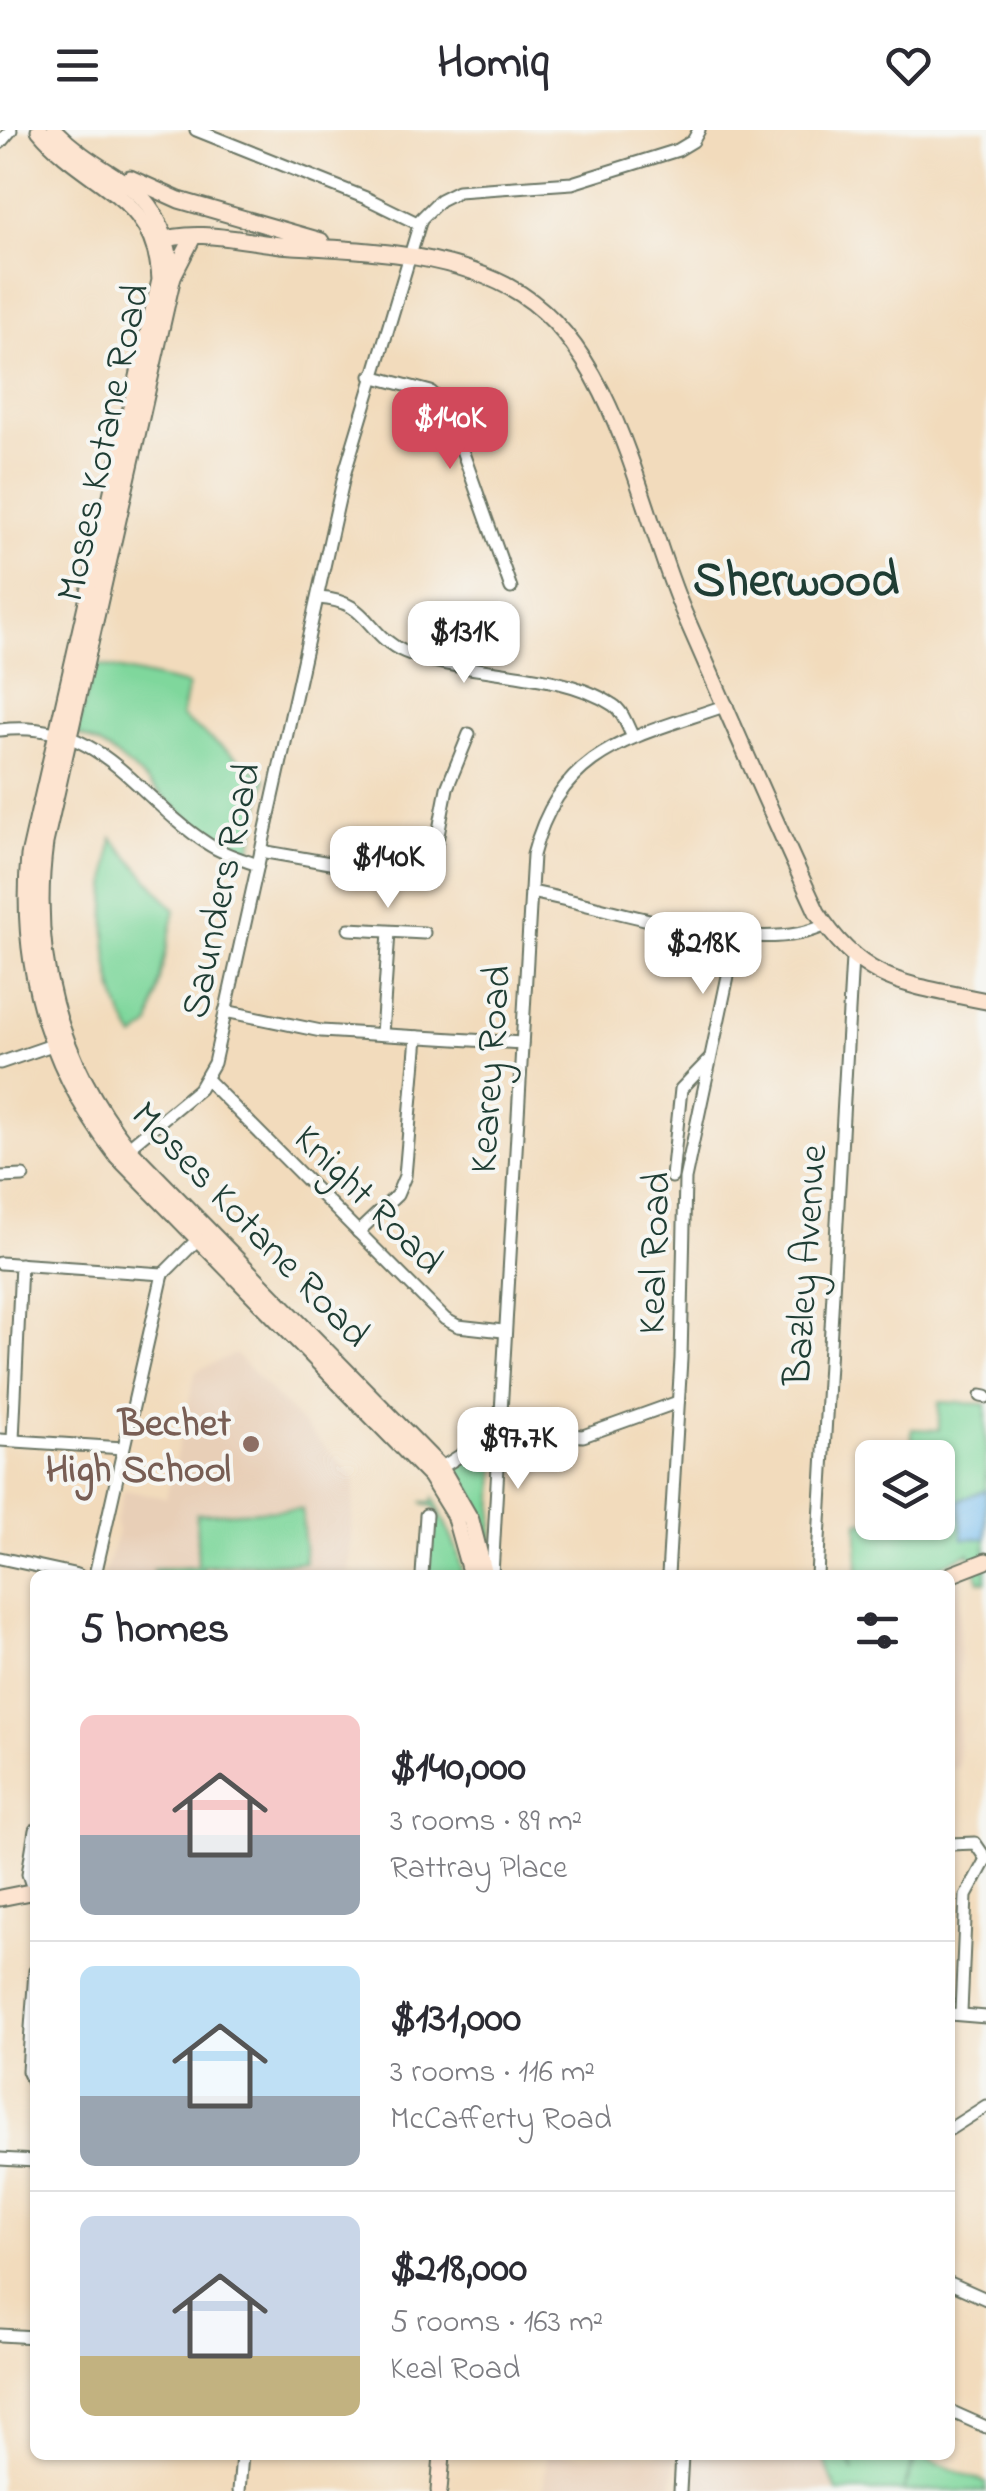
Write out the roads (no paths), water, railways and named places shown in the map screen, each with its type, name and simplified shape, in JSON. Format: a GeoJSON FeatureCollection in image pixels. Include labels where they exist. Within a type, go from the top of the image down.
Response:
{"type":"FeatureCollection","features":[{"type":"Feature","properties":{"kind":"street"},"geometry":{"type":"LineString","coordinates":[[0,143],[11,130]]}},
{"type":"Feature","properties":{"kind":"street"},"geometry":{"type":"LineString","coordinates":[[40,130],[149,217]]}},
{"type":"Feature","properties":{"kind":"street"},"geometry":{"type":"LineString","coordinates":[[54,130],[84,156],[179,200],[334,246]]}},
{"type":"Feature","properties":{"kind":"street"},"geometry":{"type":"LineString","coordinates":[[203,131],[419,224],[452,193],[572,183],[678,150],[693,141],[699,130]]}},
{"type":"Feature","properties":{"kind":"street"},"geometry":{"type":"LineString","coordinates":[[112,171],[149,217],[160,242],[194,236],[334,246],[406,258],[456,267],[499,282],[541,309],[566,336],[608,409],[683,611],[826,925],[852,958],[898,981],[986,1000]]}},
{"type":"Feature","properties":{"kind":"street"},"geometry":{"type":"LineString","coordinates":[[149,217],[179,200]]}},
{"type":"Feature","properties":{"kind":"street","name":"Saunders Road"},"geometry":{"type":"LineString","coordinates":[[122,1152],[207,1080],[371,376],[419,224]]}},
{"type":"Feature","properties":{"kind":"street"},"geometry":{"type":"LineString","coordinates":[[173,276],[194,236]]}},
{"type":"Feature","properties":{"kind":"street","name":"Moses Kotane Road"},"geometry":{"type":"LineString","coordinates":[[160,242],[173,276],[62,735],[32,842],[26,912],[36,994],[76,1096],[122,1152],[435,1472],[471,1520],[486,1570]]}},
{"type":"Feature","properties":{"kind":"street","name":"Moses Kotane Road"},"geometry":{"type":"LineString","coordinates":[[121,480],[160,280],[160,242]]}},
{"type":"Feature","properties":{"kind":"street"},"geometry":{"type":"LineString","coordinates":[[371,376],[431,392],[448,408],[510,588]]}},
{"type":"Feature","properties":{"kind":"street"},"geometry":{"type":"LineString","coordinates":[[318,598],[352,604],[382,637],[410,654],[539,680],[608,702],[620,712],[632,737]]}},
{"type":"Feature","properties":{"kind":"street","name":"Kearey Road"},"geometry":{"type":"LineString","coordinates":[[488,1570],[533,855],[540,824],[556,794],[586,762],[632,737],[727,705]]}},
{"type":"Feature","properties":{"kind":"street"},"geometry":{"type":"LineString","coordinates":[[0,730],[62,735],[117,764],[210,846],[258,865]]}},
{"type":"Feature","properties":{"kind":"street"},"geometry":{"type":"LineString","coordinates":[[261,851],[370,870],[419,868],[433,856],[447,788],[469,734]]}},
{"type":"Feature","properties":{"kind":"street"},"geometry":{"type":"LineString","coordinates":[[531,892],[736,938],[802,932],[826,925]]}},
{"type":"Feature","properties":{"kind":"street"},"geometry":{"type":"LineString","coordinates":[[349,929],[424,933]]}},
{"type":"Feature","properties":{"kind":"street"},"geometry":{"type":"LineString","coordinates":[[382,1034],[389,932]]}},
{"type":"Feature","properties":{"kind":"street","name":"Keal Road"},"geometry":{"type":"LineString","coordinates":[[668,1570],[684,1179],[736,938]]}},
{"type":"Feature","properties":{"kind":"street","name":"Bazley Avenue"},"geometry":{"type":"LineString","coordinates":[[818,1570],[852,958]]}},
{"type":"Feature","properties":{"kind":"street"},"geometry":{"type":"LineString","coordinates":[[225,1011],[296,1028],[522,1043]]}},
{"type":"Feature","properties":{"kind":"street"},"geometry":{"type":"LineString","coordinates":[[358,1232],[397,1195],[405,1176],[417,1038]]}},
{"type":"Feature","properties":{"kind":"street"},"geometry":{"type":"LineString","coordinates":[[0,1064],[58,1043]]}},
{"type":"Feature","properties":{"kind":"street"},"geometry":{"type":"LineString","coordinates":[[672,1177],[681,1089],[708,1061]]}},
{"type":"Feature","properties":{"kind":"street","name":"Knight Road"},"geometry":{"type":"LineString","coordinates":[[207,1080],[445,1319],[466,1328],[504,1331]]}},
{"type":"Feature","properties":{"kind":"street"},"geometry":{"type":"LineString","coordinates":[[0,1178],[23,1176]]}},
{"type":"Feature","properties":{"kind":"street"},"geometry":{"type":"LineString","coordinates":[[95,1570],[163,1274],[203,1235]]}},
{"type":"Feature","properties":{"kind":"street"},"geometry":{"type":"LineString","coordinates":[[0,1263],[163,1274]]}},
{"type":"Feature","properties":{"kind":"street"},"geometry":{"type":"LineString","coordinates":[[22,1264],[7,1440],[123,1448]]}},
{"type":"Feature","properties":{"kind":"street"},"geometry":{"type":"LineString","coordinates":[[435,1472],[500,1430],[583,1436],[678,1402]]}},
{"type":"Feature","properties":{"kind":"street","name":"Moses Kotane Road"},"geometry":{"type":"LineString","coordinates":[[435,1472],[462,1534],[470,1570]]}},
{"type":"Feature","properties":{"kind":"street"},"geometry":{"type":"LineString","coordinates":[[422,1570],[426,1515]]}},
{"type":"Feature","properties":{"kind":"street"},"geometry":{"type":"LineString","coordinates":[[0,1558],[55,1570]]}},
{"type":"Feature","properties":{"kind":"street"},"geometry":{"type":"LineString","coordinates":[[955,1573],[986,1561]]}},
{"type":"Feature","properties":{"kind":"street"},"geometry":{"type":"LineString","coordinates":[[955,1844],[975,1843],[986,1859],[966,1896],[956,2013],[986,2016]]}},
{"type":"Feature","properties":{"kind":"street"},"geometry":{"type":"LineString","coordinates":[[0,1898],[30,1894]]}},
{"type":"Feature","properties":{"kind":"street"},"geometry":{"type":"LineString","coordinates":[[30,2042],[30,2075]]}},
{"type":"Feature","properties":{"kind":"street"},"geometry":{"type":"LineString","coordinates":[[955,2126],[986,2106]]}},
{"type":"Feature","properties":{"kind":"street"},"geometry":{"type":"LineString","coordinates":[[0,2159],[20,2165],[30,2162]]}},
{"type":"Feature","properties":{"kind":"street"},"geometry":{"type":"LineString","coordinates":[[955,2285],[986,2299]]}},
{"type":"Feature","properties":{"kind":"street"},"geometry":{"type":"LineString","coordinates":[[0,2348],[0,2335],[30,2337]]}},
{"type":"Feature","properties":{"kind":"street"},"geometry":{"type":"LineString","coordinates":[[955,2413],[986,2427]]}},
{"type":"Feature","properties":{"kind":"street"},"geometry":{"type":"LineString","coordinates":[[240,2491],[242,2460]]}},
{"type":"Feature","properties":{"kind":"street"},"geometry":{"type":"LineString","coordinates":[[440,2491],[442,2460]]}},
{"type":"Feature","properties":{"kind":"street"},"geometry":{"type":"LineString","coordinates":[[680,2491],[682,2460]]}},
{"type":"Feature","properties":{"kind":"water"},"geometry":{"type":"Polygon","coordinates":[[[986,1490],[986,1538],[963,1539],[959,1500],[986,1490]]]}},
{"type":"Feature","properties":{"kind":"place","name":"Bechet High School"},"geometry":{"type":"Point","coordinates":[251,1444]}},
{"type":"Feature","properties":{"kind":"district","name":"Sherwood"},"geometry":{"type":"Point","coordinates":[796,577]}}]}
